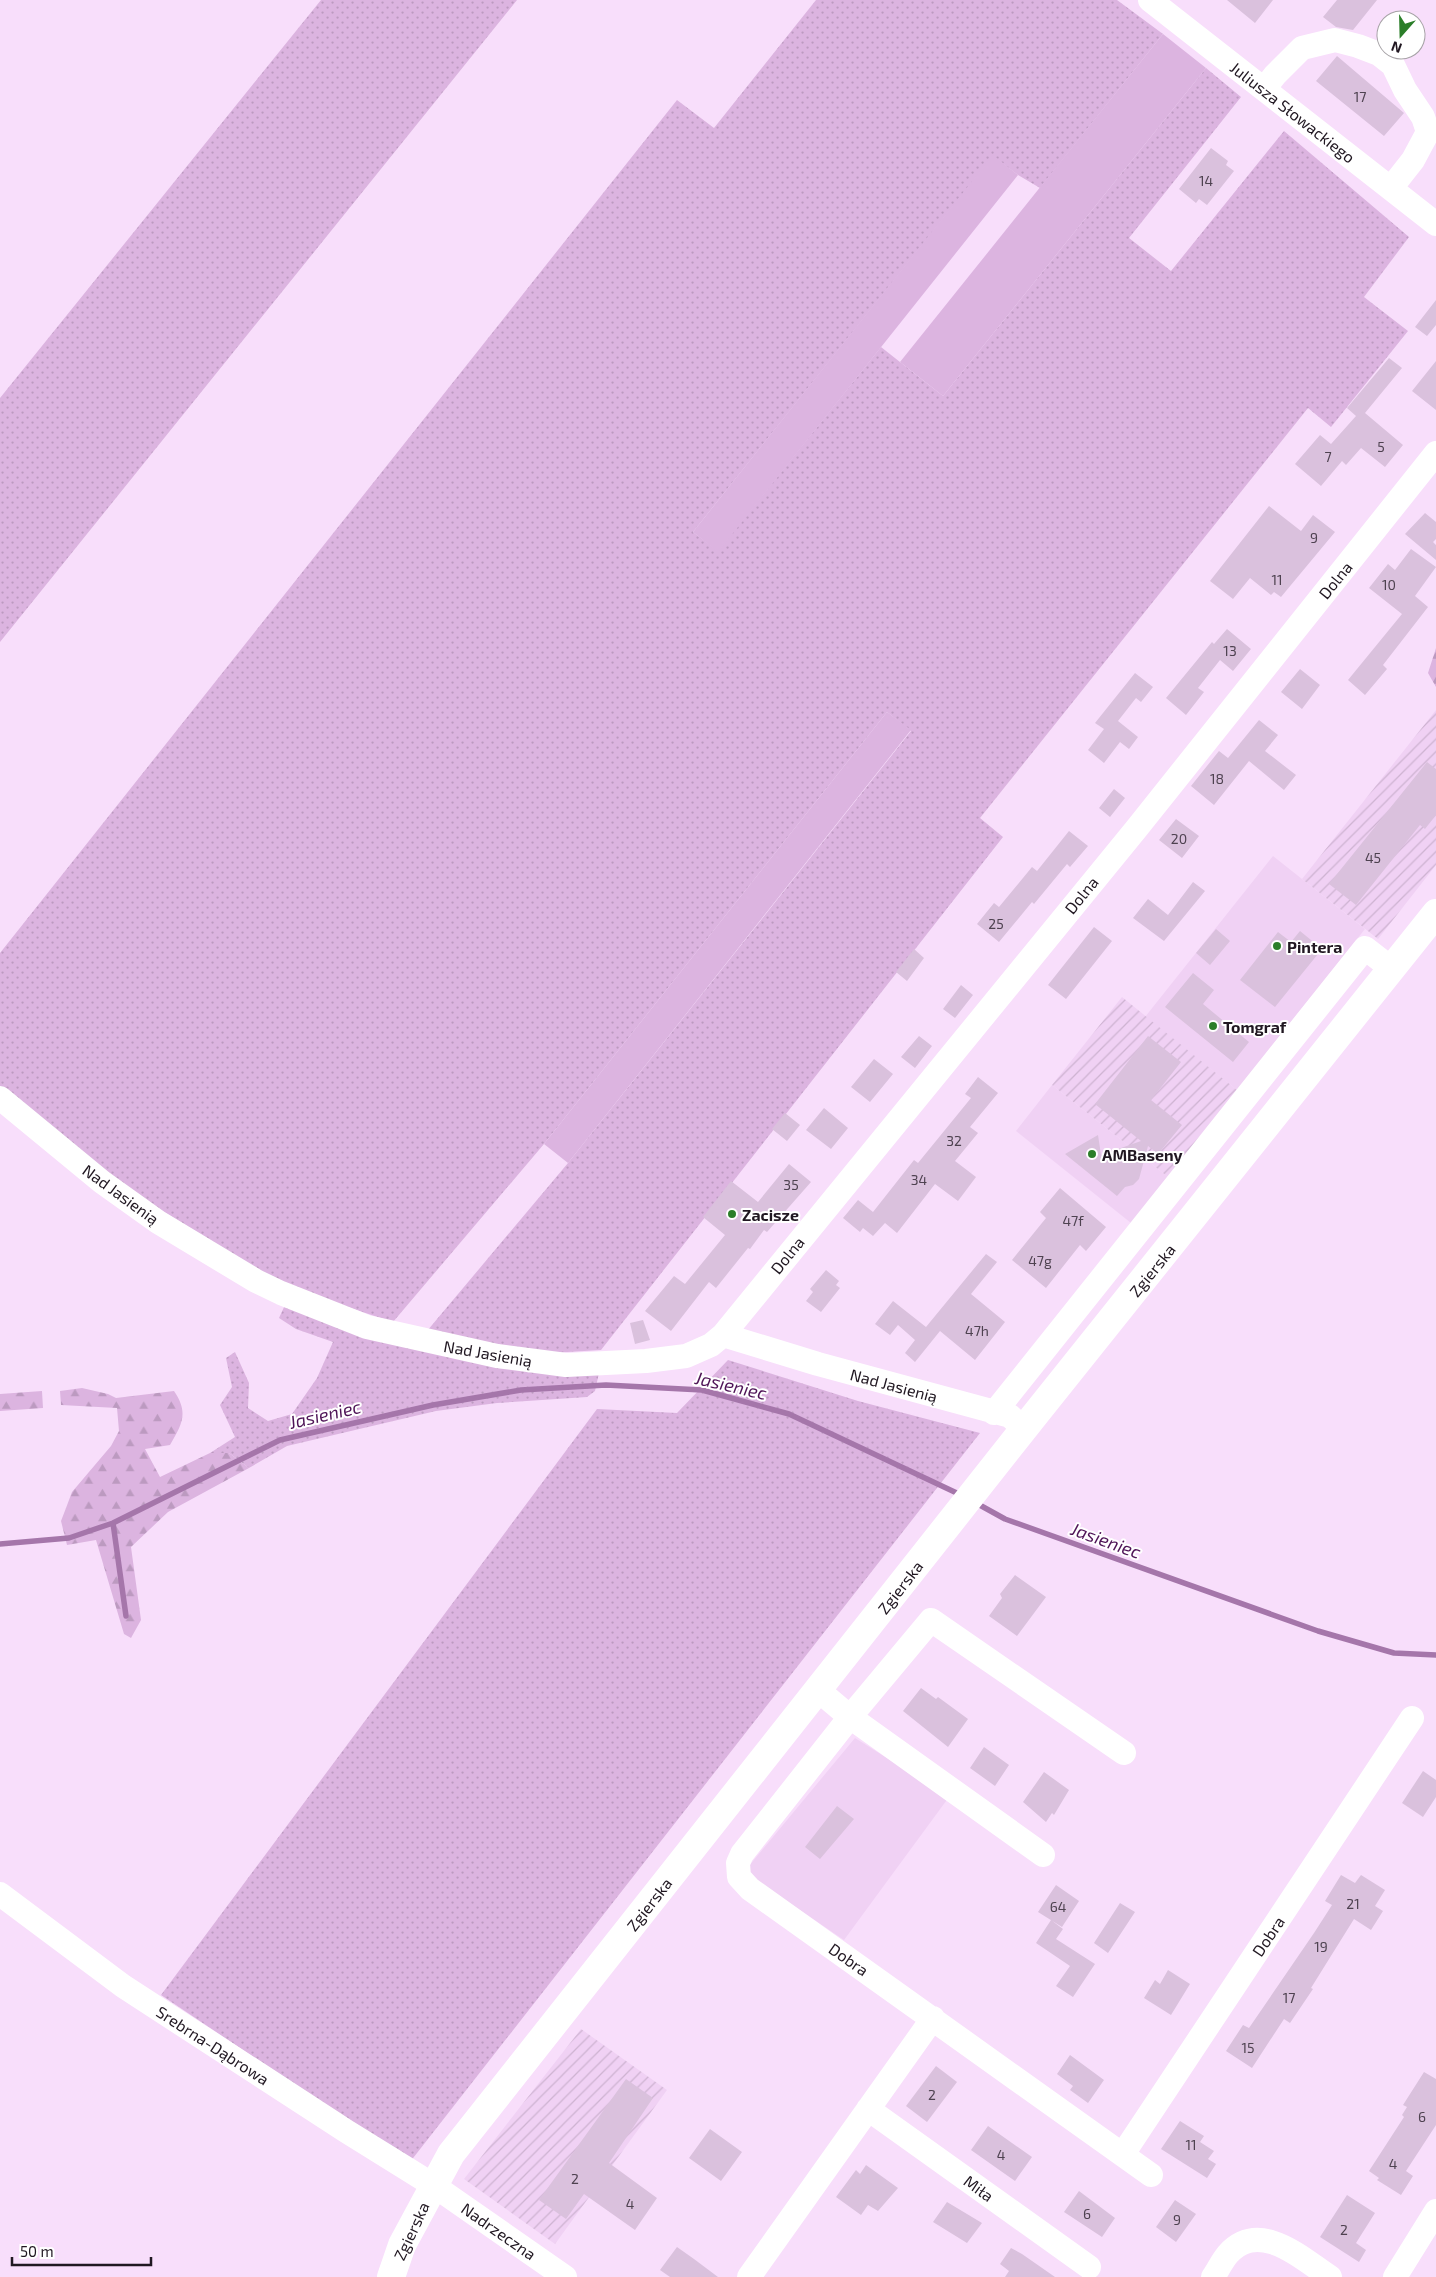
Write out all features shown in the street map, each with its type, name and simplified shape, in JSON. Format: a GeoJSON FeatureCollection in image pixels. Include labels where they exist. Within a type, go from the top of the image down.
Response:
{"type":"FeatureCollection","features":[{"type":"Feature","properties":{"kind":"main road","name":"Zgierska"},"geometry":{"type":"LineString","coordinates":[[391,2277],[402,2245],[451,2154],[1024,1429],[1436,914]]}},
{"type":"Feature","properties":{"kind":"street","name":"Juliusza Słowackiego"},"geometry":{"type":"LineString","coordinates":[[1150,0],[1436,224]]}},
{"type":"Feature","properties":{"kind":"street"},"geometry":{"type":"LineString","coordinates":[[1264,89],[1302,48],[1335,40],[1358,46],[1379,54],[1386,59],[1393,65],[1405,90],[1423,117],[1428,132],[1413,160],[1391,188]]}},
{"type":"Feature","properties":{"kind":"street","name":"Dolna"},"geometry":{"type":"LineString","coordinates":[[723,1334],[1137,828],[1436,453]]}},
{"type":"Feature","properties":{"kind":"street"},"geometry":{"type":"LineString","coordinates":[[994,1412],[1365,948],[1392,969]]}},
{"type":"Feature","properties":{"kind":"street","name":"Nad Jasienią"},"geometry":{"type":"LineString","coordinates":[[0,1098],[102,1182],[158,1222],[256,1281],[281,1293],[367,1327],[497,1356],[566,1365],[646,1361],[686,1356],[711,1345],[723,1334],[818,1364],[1010,1416],[1024,1429]]}},
{"type":"Feature","properties":{"kind":"street"},"geometry":{"type":"LineString","coordinates":[[850,1717],[931,1620],[1124,1753]]}},
{"type":"Feature","properties":{"kind":"street"},"geometry":{"type":"LineString","coordinates":[[818,1690],[850,1717],[1043,1855]]}},
{"type":"Feature","properties":{"kind":"street","name":"Dobra"},"geometry":{"type":"LineString","coordinates":[[850,1717],[742,1854],[738,1863],[739,1877],[750,1889],[1151,2175]]}},
{"type":"Feature","properties":{"kind":"street","name":"Dobra"},"geometry":{"type":"LineString","coordinates":[[1123,2154],[1412,1718]]}},
{"type":"Feature","properties":{"kind":"street","name":"Srebrna-Dąbrowa"},"geometry":{"type":"LineString","coordinates":[[0,1894],[123,1986],[346,2131],[433,2185]]}},
{"type":"Feature","properties":{"kind":"street"},"geometry":{"type":"LineString","coordinates":[[749,2277],[933,2018]]}},
{"type":"Feature","properties":{"kind":"street","name":"Miła"},"geometry":{"type":"LineString","coordinates":[[868,2109],[1089,2267]]}},
{"type":"Feature","properties":{"kind":"street","name":"Nadrzeczna"},"geometry":{"type":"LineString","coordinates":[[433,2185],[565,2277]]}},
{"type":"Feature","properties":{"kind":"street"},"geometry":{"type":"LineString","coordinates":[[1395,2277],[1436,2211]]}},
{"type":"Feature","properties":{"kind":"street"},"geometry":{"type":"LineString","coordinates":[[1213,2277],[1228,2254],[1246,2240],[1266,2239],[1286,2248],[1330,2277]]}},
{"type":"Feature","properties":{"kind":"shaded area"},"geometry":{"type":"Polygon","coordinates":[[[1436,710],[1436,865],[1378,939],[1302,879],[1436,710]]]}},
{"type":"Feature","properties":{"kind":"shaded area","name":"Pintera"},"geometry":{"type":"Polygon","coordinates":[[[1273,856],[1365,929],[1237,1090],[1145,1017],[1273,856]]]}},
{"type":"Feature","properties":{"kind":"shaded area"},"geometry":{"type":"Polygon","coordinates":[[[1122,997],[1237,1090],[1168,1177],[1052,1085],[1122,997]]]}},
{"type":"Feature","properties":{"kind":"shaded area","name":"AMBaseny"},"geometry":{"type":"Polygon","coordinates":[[[1052,1085],[1168,1177],[1131,1223],[1016,1131],[1052,1085]]]}},
{"type":"Feature","properties":{"kind":"shaded area"},"geometry":{"type":"Polygon","coordinates":[[[855,1738],[949,1797],[844,1940],[744,1872],[855,1738]]]}},
{"type":"Feature","properties":{"kind":"shaded area"},"geometry":{"type":"Polygon","coordinates":[[[581,2029],[667,2090],[555,2244],[464,2179],[581,2029]]]}},
{"type":"Feature","properties":{"kind":"green space"},"geometry":{"type":"Polygon","coordinates":[[[321,0],[517,0],[0,642],[0,398],[321,0]]]}},
{"type":"Feature","properties":{"kind":"green space"},"geometry":{"type":"Polygon","coordinates":[[[816,0],[1117,0],[1163,34],[1040,188],[1018,175],[993,156],[693,532],[718,551],[881,347],[943,396],[1206,68],[1241,97],[1129,238],[1171,271],[1284,131],[1409,237],[1364,297],[1408,331],[1331,427],[1308,408],[980,818],[1003,837],[601,1350],[534,1354],[427,1331],[568,1163],[911,731],[887,712],[544,1144],[393,1322],[286,1287],[112,1180],[0,1091],[0,953],[677,100],[714,128],[816,0]]]}},
{"type":"Feature","properties":{"kind":"green space"},"geometry":{"type":"Polygon","coordinates":[[[1163,34],[1206,68],[943,396],[900,362],[1163,34]]]}},
{"type":"Feature","properties":{"kind":"green space"},"geometry":{"type":"Polygon","coordinates":[[[993,155],[1018,175],[718,552],[693,532],[993,155]]]}},
{"type":"Feature","properties":{"kind":"green space"},"geometry":{"type":"Polygon","coordinates":[[[1436,648],[1436,687],[1428,673],[1436,648]]]}},
{"type":"Feature","properties":{"kind":"green space"},"geometry":{"type":"Polygon","coordinates":[[[887,712],[911,730],[568,1163],[544,1144],[887,712]]]}},
{"type":"Feature","properties":{"kind":"green space"},"geometry":{"type":"Polygon","coordinates":[[[285,1305],[599,1373],[595,1391],[587,1397],[497,1403],[436,1411],[287,1446],[249,1468],[229,1453],[210,1453],[235,1437],[220,1405],[232,1387],[226,1358],[235,1352],[249,1383],[248,1408],[268,1421],[292,1414],[317,1378],[333,1342],[296,1329],[279,1318],[285,1305]]]}},
{"type":"Feature","properties":{"kind":"green space"},"geometry":{"type":"Polygon","coordinates":[[[728,1360],[858,1401],[980,1433],[410,2162],[161,1995],[597,1409],[677,1413],[728,1360]]]}},
{"type":"Feature","properties":{"kind":"green space"},"geometry":{"type":"Polygon","coordinates":[[[82,1388],[108,1394],[116,1398],[174,1391],[179,1399],[182,1412],[178,1431],[170,1445],[145,1449],[160,1477],[210,1453],[229,1453],[249,1468],[168,1512],[131,1547],[141,1620],[131,1638],[124,1634],[96,1540],[67,1545],[61,1521],[72,1492],[111,1446],[119,1431],[117,1408],[61,1405],[60,1391],[82,1388]]]}},
{"type":"Feature","properties":{"kind":"green space"},"geometry":{"type":"Polygon","coordinates":[[[42,1391],[43,1408],[0,1411],[0,1394],[42,1391]]]}},
{"type":"Feature","properties":{"kind":"building"},"geometry":{"type":"Polygon","coordinates":[[[1227,0],[1273,0],[1255,23],[1227,0]]]}},
{"type":"Feature","properties":{"kind":"building"},"geometry":{"type":"Polygon","coordinates":[[[1337,0],[1377,0],[1353,30],[1336,27],[1323,17],[1337,0]]]}},
{"type":"Feature","properties":{"kind":"building"},"geometry":{"type":"Polygon","coordinates":[[[1337,56],[1404,113],[1384,136],[1316,81],[1337,56]]]}},
{"type":"Feature","properties":{"kind":"building"},"geometry":{"type":"Polygon","coordinates":[[[1211,148],[1228,161],[1226,165],[1234,171],[1207,205],[1199,199],[1196,203],[1179,189],[1211,148]]]}},
{"type":"Feature","properties":{"kind":"building"},"geometry":{"type":"Polygon","coordinates":[[[1436,300],[1436,325],[1427,336],[1415,327],[1436,300]]]}},
{"type":"Feature","properties":{"kind":"building"},"geometry":{"type":"Polygon","coordinates":[[[1389,358],[1402,368],[1365,413],[1403,445],[1385,467],[1361,448],[1346,465],[1342,461],[1321,486],[1295,464],[1320,435],[1331,444],[1356,416],[1347,408],[1389,358]]]}},
{"type":"Feature","properties":{"kind":"building"},"geometry":{"type":"Polygon","coordinates":[[[1436,361],[1436,410],[1412,391],[1436,361]]]}},
{"type":"Feature","properties":{"kind":"building"},"geometry":{"type":"Polygon","coordinates":[[[1269,506],[1301,531],[1313,515],[1335,532],[1281,597],[1274,592],[1271,595],[1250,578],[1233,599],[1210,581],[1269,506]]]}},
{"type":"Feature","properties":{"kind":"building"},"geometry":{"type":"Polygon","coordinates":[[[1425,513],[1436,522],[1436,539],[1433,542],[1436,545],[1436,560],[1405,534],[1425,513]]]}},
{"type":"Feature","properties":{"kind":"building"},"geometry":{"type":"Polygon","coordinates":[[[1411,549],[1436,567],[1415,596],[1428,607],[1383,665],[1387,669],[1365,695],[1348,680],[1402,614],[1369,588],[1388,564],[1395,570],[1411,549]]]}},
{"type":"Feature","properties":{"kind":"building"},"geometry":{"type":"Polygon","coordinates":[[[1227,629],[1251,649],[1233,671],[1220,660],[1198,688],[1204,692],[1186,715],[1166,698],[1212,642],[1214,644],[1227,629]]]}},
{"type":"Feature","properties":{"kind":"building"},"geometry":{"type":"Polygon","coordinates":[[[1300,669],[1320,685],[1302,709],[1281,692],[1300,669]]]}},
{"type":"Feature","properties":{"kind":"building"},"geometry":{"type":"Polygon","coordinates":[[[1135,673],[1153,687],[1141,702],[1136,698],[1118,721],[1138,737],[1129,749],[1120,742],[1104,763],[1088,750],[1104,729],[1095,723],[1135,673]]]}},
{"type":"Feature","properties":{"kind":"building"},"geometry":{"type":"Polygon","coordinates":[[[1259,720],[1278,735],[1265,751],[1296,775],[1284,790],[1249,761],[1214,805],[1191,786],[1219,751],[1228,758],[1259,720]]]}},
{"type":"Feature","properties":{"kind":"building"},"geometry":{"type":"Polygon","coordinates":[[[1427,762],[1436,769],[1436,815],[1425,829],[1420,825],[1356,905],[1329,884],[1427,762]]]}},
{"type":"Feature","properties":{"kind":"building"},"geometry":{"type":"Polygon","coordinates":[[[1114,789],[1125,798],[1110,817],[1099,808],[1114,789]]]}},
{"type":"Feature","properties":{"kind":"building"},"geometry":{"type":"Polygon","coordinates":[[[1176,819],[1199,836],[1182,858],[1159,840],[1176,819]]]}},
{"type":"Feature","properties":{"kind":"building"},"geometry":{"type":"Polygon","coordinates":[[[1069,831],[1088,846],[1070,867],[1067,864],[999,942],[977,924],[994,903],[999,907],[1032,867],[1037,871],[1069,831]]]}},
{"type":"Feature","properties":{"kind":"building"},"geometry":{"type":"Polygon","coordinates":[[[1193,882],[1205,891],[1164,941],[1133,918],[1148,899],[1168,915],[1193,882]]]}},
{"type":"Feature","properties":{"kind":"building"},"geometry":{"type":"Polygon","coordinates":[[[1094,927],[1112,941],[1066,999],[1048,985],[1094,927]]]}},
{"type":"Feature","properties":{"kind":"building"},"geometry":{"type":"Polygon","coordinates":[[[1216,929],[1230,941],[1210,965],[1196,953],[1216,929]]]}},
{"type":"Feature","properties":{"kind":"building"},"geometry":{"type":"Polygon","coordinates":[[[1300,931],[1322,949],[1275,1007],[1240,980],[1278,932],[1291,942],[1300,931]]]}},
{"type":"Feature","properties":{"kind":"building"},"geometry":{"type":"Polygon","coordinates":[[[914,949],[924,958],[907,981],[896,972],[914,949]]]}},
{"type":"Feature","properties":{"kind":"building"},"geometry":{"type":"Polygon","coordinates":[[[1193,973],[1214,990],[1203,1004],[1249,1042],[1233,1062],[1165,1007],[1193,973]]]}},
{"type":"Feature","properties":{"kind":"building"},"geometry":{"type":"Polygon","coordinates":[[[961,985],[973,995],[955,1018],[943,1009],[961,985]]]}},
{"type":"Feature","properties":{"kind":"building"},"geometry":{"type":"Polygon","coordinates":[[[919,1036],[932,1046],[915,1068],[901,1057],[919,1036]]]}},
{"type":"Feature","properties":{"kind":"building"},"geometry":{"type":"Polygon","coordinates":[[[1148,1036],[1181,1062],[1151,1100],[1182,1125],[1158,1154],[1148,1146],[1139,1179],[1133,1185],[1125,1187],[1117,1196],[1065,1154],[1098,1135],[1101,1155],[1141,1141],[1095,1104],[1148,1036]]]}},
{"type":"Feature","properties":{"kind":"building"},"geometry":{"type":"Polygon","coordinates":[[[874,1059],[893,1074],[870,1102],[851,1087],[874,1059]]]}},
{"type":"Feature","properties":{"kind":"building"},"geometry":{"type":"Polygon","coordinates":[[[978,1077],[998,1093],[970,1127],[978,1133],[955,1161],[976,1177],[958,1201],[935,1184],[897,1233],[885,1223],[873,1236],[863,1228],[860,1232],[843,1218],[858,1200],[873,1212],[914,1160],[918,1163],[971,1098],[965,1094],[978,1077]]]}},
{"type":"Feature","properties":{"kind":"building"},"geometry":{"type":"Polygon","coordinates":[[[824,1108],[848,1128],[831,1149],[806,1130],[824,1108]]]}},
{"type":"Feature","properties":{"kind":"building"},"geometry":{"type":"Polygon","coordinates":[[[785,1113],[800,1125],[787,1141],[772,1129],[785,1113]]]}},
{"type":"Feature","properties":{"kind":"building"},"geometry":{"type":"Polygon","coordinates":[[[789,1164],[811,1182],[767,1232],[764,1230],[716,1288],[709,1282],[671,1331],[645,1311],[674,1276],[685,1284],[725,1235],[703,1217],[731,1181],[758,1202],[789,1164]]]}},
{"type":"Feature","properties":{"kind":"building"},"geometry":{"type":"Polygon","coordinates":[[[1060,1188],[1106,1227],[1086,1251],[1080,1245],[1046,1288],[1012,1260],[1046,1218],[1040,1212],[1060,1188]]]}},
{"type":"Feature","properties":{"kind":"building"},"geometry":{"type":"Polygon","coordinates":[[[986,1254],[997,1262],[971,1294],[1005,1322],[975,1360],[940,1331],[915,1362],[905,1353],[915,1340],[898,1325],[890,1335],[875,1324],[893,1301],[926,1327],[986,1254]]]}},
{"type":"Feature","properties":{"kind":"building"},"geometry":{"type":"Polygon","coordinates":[[[826,1270],[839,1281],[836,1285],[840,1288],[821,1312],[806,1301],[813,1292],[810,1289],[826,1270]]]}},
{"type":"Feature","properties":{"kind":"building"},"geometry":{"type":"Polygon","coordinates":[[[643,1320],[650,1340],[635,1344],[630,1323],[643,1320]]]}},
{"type":"Feature","properties":{"kind":"building"},"geometry":{"type":"Polygon","coordinates":[[[1015,1575],[1046,1597],[1017,1636],[989,1616],[1002,1598],[1000,1594],[1015,1575]]]}},
{"type":"Feature","properties":{"kind":"building"},"geometry":{"type":"Polygon","coordinates":[[[921,1688],[936,1699],[938,1697],[968,1719],[948,1747],[903,1711],[921,1688]]]}},
{"type":"Feature","properties":{"kind":"building"},"geometry":{"type":"Polygon","coordinates":[[[984,1747],[1009,1765],[995,1786],[970,1768],[984,1747]]]}},
{"type":"Feature","properties":{"kind":"building"},"geometry":{"type":"Polygon","coordinates":[[[1423,1771],[1436,1780],[1436,1797],[1423,1817],[1402,1803],[1423,1771]]]}},
{"type":"Feature","properties":{"kind":"building"},"geometry":{"type":"Polygon","coordinates":[[[1044,1772],[1069,1790],[1054,1815],[1052,1813],[1046,1822],[1023,1802],[1044,1772]]]}},
{"type":"Feature","properties":{"kind":"building"},"geometry":{"type":"Polygon","coordinates":[[[837,1806],[854,1819],[820,1859],[805,1847],[837,1806]]]}},
{"type":"Feature","properties":{"kind":"building"},"geometry":{"type":"Polygon","coordinates":[[[1341,1875],[1355,1883],[1361,1875],[1385,1890],[1375,1906],[1383,1911],[1371,1930],[1354,1919],[1311,1988],[1313,1989],[1290,2023],[1284,2019],[1252,2068],[1226,2051],[1243,2025],[1249,2028],[1314,1933],[1332,1905],[1325,1901],[1341,1875]]]}},
{"type":"Feature","properties":{"kind":"building"},"geometry":{"type":"Polygon","coordinates":[[[1056,1885],[1079,1901],[1062,1927],[1038,1912],[1056,1885]]]}},
{"type":"Feature","properties":{"kind":"building"},"geometry":{"type":"Polygon","coordinates":[[[1120,1903],[1135,1912],[1108,1953],[1094,1943],[1120,1903]]]}},
{"type":"Feature","properties":{"kind":"building"},"geometry":{"type":"Polygon","coordinates":[[[1051,1920],[1063,1929],[1056,1939],[1095,1964],[1073,1997],[1056,1986],[1070,1966],[1036,1943],[1051,1920]]]}},
{"type":"Feature","properties":{"kind":"building"},"geometry":{"type":"Polygon","coordinates":[[[1168,1970],[1190,1984],[1171,2015],[1144,1998],[1155,1980],[1160,1984],[1168,1970]]]}},
{"type":"Feature","properties":{"kind":"building"},"geometry":{"type":"Polygon","coordinates":[[[1070,2055],[1104,2080],[1088,2103],[1070,2090],[1073,2086],[1057,2074],[1070,2055]]]}},
{"type":"Feature","properties":{"kind":"building"},"geometry":{"type":"Polygon","coordinates":[[[936,2066],[957,2082],[927,2122],[906,2106],[936,2066]]]}},
{"type":"Feature","properties":{"kind":"building"},"geometry":{"type":"Polygon","coordinates":[[[1424,2072],[1436,2079],[1436,2125],[1406,2171],[1413,2176],[1401,2195],[1377,2180],[1379,2178],[1369,2171],[1404,2117],[1402,2115],[1407,2107],[1403,2105],[1424,2072]]]}},
{"type":"Feature","properties":{"kind":"building"},"geometry":{"type":"Polygon","coordinates":[[[626,2079],[653,2098],[609,2163],[657,2198],[635,2230],[584,2194],[566,2219],[539,2200],[626,2079]]]}},
{"type":"Feature","properties":{"kind":"building"},"geometry":{"type":"Polygon","coordinates":[[[1180,2121],[1204,2136],[1200,2142],[1214,2151],[1208,2159],[1216,2164],[1207,2178],[1161,2149],[1180,2121]]]}},
{"type":"Feature","properties":{"kind":"building"},"geometry":{"type":"Polygon","coordinates":[[[988,2126],[1032,2157],[1015,2181],[971,2150],[988,2126]]]}},
{"type":"Feature","properties":{"kind":"building"},"geometry":{"type":"Polygon","coordinates":[[[710,2129],[742,2152],[721,2181],[689,2158],[710,2129]]]}},
{"type":"Feature","properties":{"kind":"building"},"geometry":{"type":"Polygon","coordinates":[[[866,2165],[898,2188],[878,2211],[868,2205],[861,2215],[836,2197],[856,2170],[860,2174],[866,2165]]]}},
{"type":"Feature","properties":{"kind":"building"},"geometry":{"type":"Polygon","coordinates":[[[1079,2191],[1115,2218],[1102,2237],[1064,2212],[1079,2191]]]}},
{"type":"Feature","properties":{"kind":"building"},"geometry":{"type":"Polygon","coordinates":[[[1347,2195],[1375,2213],[1356,2243],[1366,2250],[1359,2262],[1320,2237],[1347,2195]]]}},
{"type":"Feature","properties":{"kind":"building"},"geometry":{"type":"Polygon","coordinates":[[[1175,2200],[1196,2214],[1176,2242],[1156,2227],[1175,2200]]]}},
{"type":"Feature","properties":{"kind":"building"},"geometry":{"type":"Polygon","coordinates":[[[947,2202],[982,2223],[967,2243],[933,2222],[947,2202]]]}},
{"type":"Feature","properties":{"kind":"building"},"geometry":{"type":"Polygon","coordinates":[[[677,2247],[718,2277],[670,2277],[660,2270],[677,2247]]]}},
{"type":"Feature","properties":{"kind":"building"},"geometry":{"type":"Polygon","coordinates":[[[1011,2248],[1055,2277],[1005,2277],[1009,2271],[1000,2264],[1011,2248]]]}},
{"type":"Feature","properties":{"kind":"waterway","name":"Jasieniec"},"geometry":{"type":"LineString","coordinates":[[0,1544],[69,1538],[113,1523],[280,1440],[433,1405],[521,1390],[606,1385],[702,1390],[789,1414],[961,1495]]}},
{"type":"Feature","properties":{"kind":"waterway","name":"Jasieniec"},"geometry":{"type":"LineString","coordinates":[[976,1503],[1005,1519],[1318,1631],[1394,1653],[1436,1655]]}},
{"type":"Feature","properties":{"kind":"waterway"},"geometry":{"type":"LineString","coordinates":[[113,1523],[126,1616]]}},
{"type":"Feature","properties":{"kind":"place","name":"Pintera"},"geometry":{"type":"Point","coordinates":[1277,946]}},
{"type":"Feature","properties":{"kind":"place","name":"Tomgraf"},"geometry":{"type":"Point","coordinates":[1213,1026]}},
{"type":"Feature","properties":{"kind":"place","name":"AMBaseny"},"geometry":{"type":"Point","coordinates":[1092,1154]}},
{"type":"Feature","properties":{"kind":"place","name":"Zacisze"},"geometry":{"type":"Point","coordinates":[732,1214]}}]}
